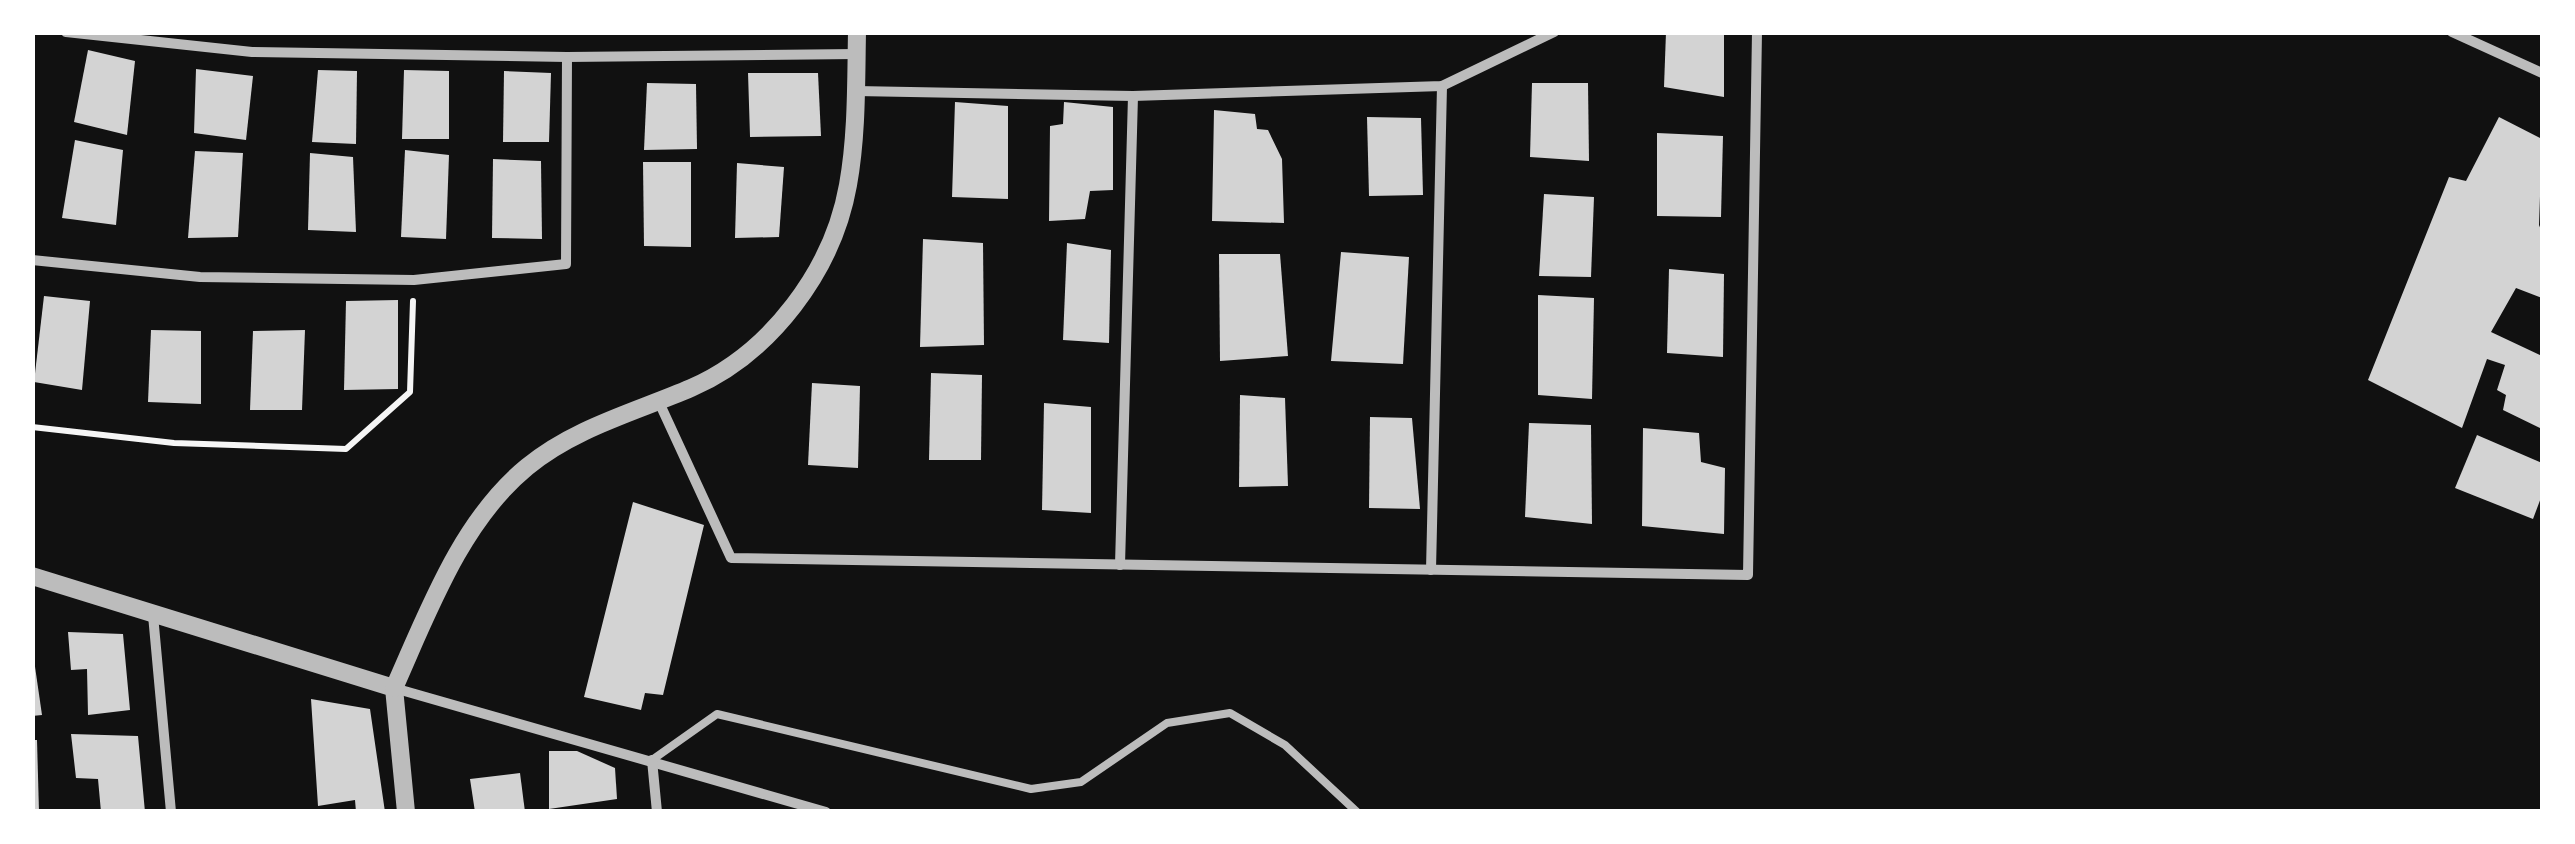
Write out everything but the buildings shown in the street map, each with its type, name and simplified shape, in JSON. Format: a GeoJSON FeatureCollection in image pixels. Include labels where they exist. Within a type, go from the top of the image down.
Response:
{"type":"FeatureCollection","features":[{"type":"Feature","properties":{"kind":"street"},"geometry":{"type":"LineString","coordinates":[[66,32],[252,52],[567,58],[856,54]]}},
{"type":"Feature","properties":{"kind":"street"},"geometry":{"type":"LineString","coordinates":[[406,812],[394,688],[453,566],[498,494],[555,447],[724,370],[752,350],[802,293],[836,229],[848,186],[857,32]]}},
{"type":"Feature","properties":{"kind":"street"},"geometry":{"type":"LineString","coordinates":[[856,91],[1133,96],[1442,86],[1554,32]]}},
{"type":"Feature","properties":{"kind":"street"},"geometry":{"type":"LineString","coordinates":[[658,400],[731,558],[1748,575],[1757,32]]}},
{"type":"Feature","properties":{"kind":"street"},"geometry":{"type":"LineString","coordinates":[[2452,32],[2542,73]]}},
{"type":"Feature","properties":{"kind":"street"},"geometry":{"type":"LineString","coordinates":[[32,260],[200,276],[414,280],[566,264],[567,58]]}},
{"type":"Feature","properties":{"kind":"street"},"geometry":{"type":"LineString","coordinates":[[1432,570],[1442,86]]}},
{"type":"Feature","properties":{"kind":"street"},"geometry":{"type":"LineString","coordinates":[[1120,565],[1133,96]]}},
{"type":"Feature","properties":{"kind":"street"},"geometry":{"type":"LineString","coordinates":[[32,576],[394,688],[826,812]]}},
{"type":"Feature","properties":{"kind":"street"},"geometry":{"type":"LineString","coordinates":[[153,615],[171,812]]}},
{"type":"Feature","properties":{"kind":"street"},"geometry":{"type":"LineString","coordinates":[[652,760],[656,812]]}},
{"type":"Feature","properties":{"kind":"lane"},"geometry":{"type":"LineString","coordinates":[[652,760],[717,714],[1031,789],[1081,782],[1167,723],[1230,713],[1285,746],[1357,812]]}},
{"type":"Feature","properties":{"kind":"path"},"geometry":{"type":"LineString","coordinates":[[32,426],[174,443],[346,449],[410,392],[414,280]]}}]}
